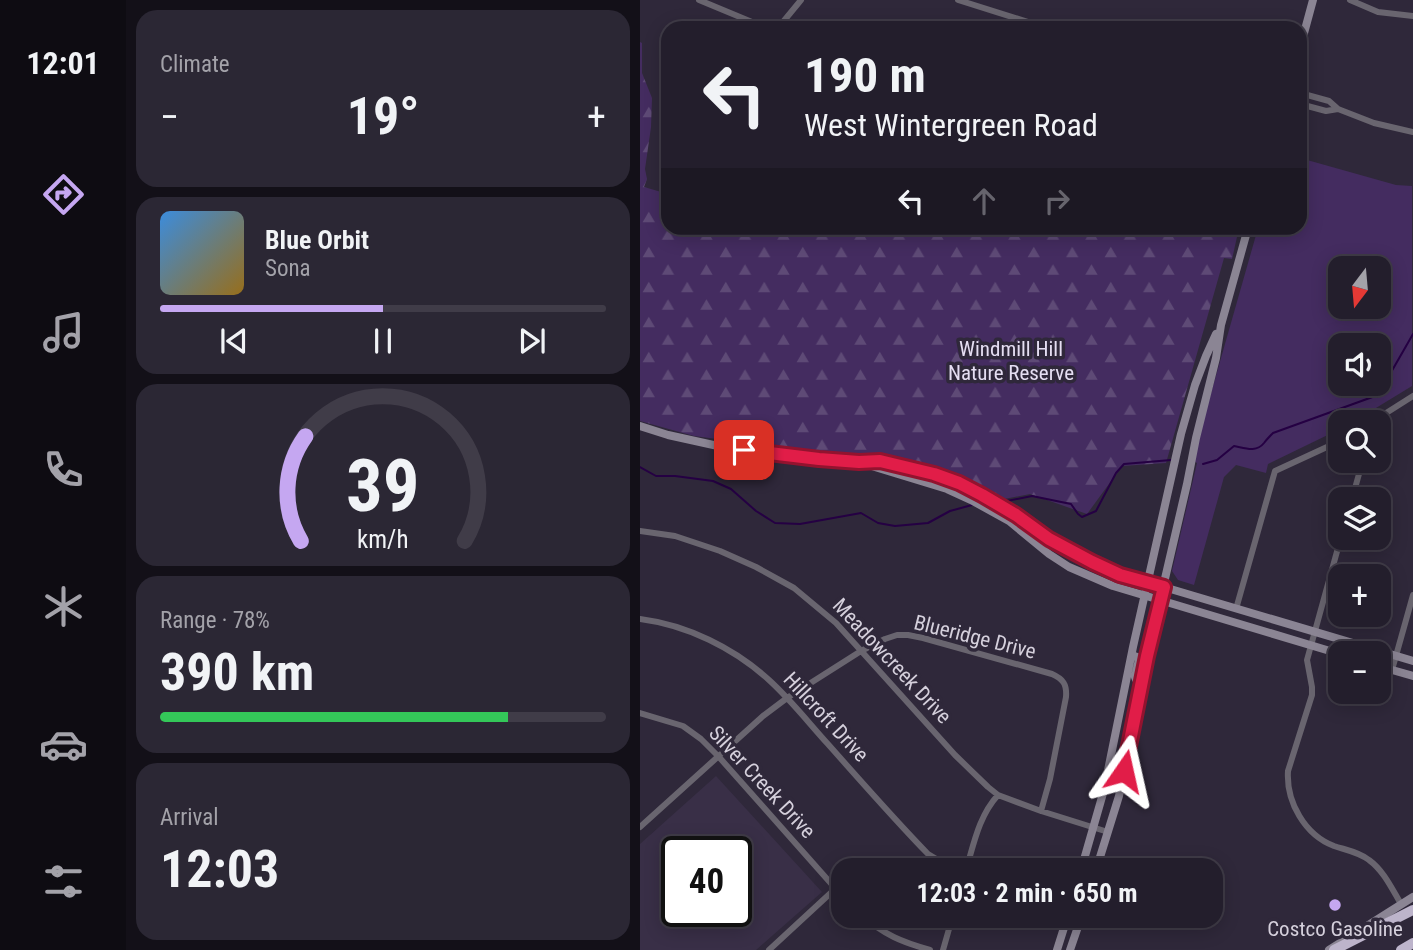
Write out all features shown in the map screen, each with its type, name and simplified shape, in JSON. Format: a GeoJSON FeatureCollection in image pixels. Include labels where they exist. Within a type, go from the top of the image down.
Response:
{"type":"FeatureCollection","features":[{"type":"Feature","properties":{"kind":"highway"},"geometry":{"type":"LineString","coordinates":[[1331,950],[1412,910]]}},
{"type":"Feature","properties":{"kind":"highway"},"geometry":{"type":"LineString","coordinates":[[1401,950],[1412,943]]}},
{"type":"Feature","properties":{"kind":"main road"},"geometry":{"type":"LineString","coordinates":[[1307,22],[1313,0]]}},
{"type":"Feature","properties":{"kind":"main road"},"geometry":{"type":"LineString","coordinates":[[1100,858],[1119,796],[1221,325],[1246,235]]}},
{"type":"Feature","properties":{"kind":"main road"},"geometry":{"type":"LineString","coordinates":[[1084,858],[1104,790],[1181,434],[1206,356],[1221,325]]}},
{"type":"Feature","properties":{"kind":"main road"},"geometry":{"type":"LineString","coordinates":[[640,426],[727,448],[859,462],[880,461],[934,474],[976,492],[1019,516],[1049,539],[1120,575],[1412,661]]}},
{"type":"Feature","properties":{"kind":"main road"},"geometry":{"type":"LineString","coordinates":[[1181,434],[1196,438]]}},
{"type":"Feature","properties":{"kind":"main road"},"geometry":{"type":"LineString","coordinates":[[859,462],[947,489],[978,503],[1009,521],[1049,554],[1113,586],[1328,651]]}},
{"type":"Feature","properties":{"kind":"main road"},"geometry":{"type":"LineString","coordinates":[[1132,655],[1139,659],[1135,677],[1140,690]]}},
{"type":"Feature","properties":{"kind":"main road"},"geometry":{"type":"LineString","coordinates":[[1392,670],[1412,676]]}},
{"type":"Feature","properties":{"kind":"main road"},"geometry":{"type":"LineString","coordinates":[[1117,725],[1132,729]]}},
{"type":"Feature","properties":{"kind":"main road"},"geometry":{"type":"LineString","coordinates":[[1331,950],[1412,897]]}},
{"type":"Feature","properties":{"kind":"main road"},"geometry":{"type":"LineString","coordinates":[[1057,950],[1064,928]]}},
{"type":"Feature","properties":{"kind":"main road"},"geometry":{"type":"LineString","coordinates":[[1070,950],[1077,928]]}},
{"type":"Feature","properties":{"kind":"street"},"geometry":{"type":"LineString","coordinates":[[700,0],[750,21]]}},
{"type":"Feature","properties":{"kind":"street"},"geometry":{"type":"LineString","coordinates":[[784,21],[801,0]]}},
{"type":"Feature","properties":{"kind":"street"},"geometry":{"type":"LineString","coordinates":[[958,0],[1025,21]]}},
{"type":"Feature","properties":{"kind":"street"},"geometry":{"type":"LineString","coordinates":[[1350,0],[1378,12],[1412,16]]}},
{"type":"Feature","properties":{"kind":"street"},"geometry":{"type":"LineString","coordinates":[[1307,95],[1329,100],[1338,108],[1374,123],[1412,132]]}},
{"type":"Feature","properties":{"kind":"street"},"geometry":{"type":"LineString","coordinates":[[1307,106],[1327,111],[1338,108]]}},
{"type":"Feature","properties":{"kind":"street"},"geometry":{"type":"LineString","coordinates":[[1390,410],[1412,396]]}},
{"type":"Feature","properties":{"kind":"street"},"geometry":{"type":"LineString","coordinates":[[1236,609],[1275,471],[1328,447]]}},
{"type":"Feature","properties":{"kind":"street","name":"Meadowcreek Drive"},"geometry":{"type":"LineString","coordinates":[[640,531],[691,540],[736,558],[794,587],[825,611],[976,776],[998,795],[1108,832]]}},
{"type":"Feature","properties":{"kind":"street"},"geometry":{"type":"LineString","coordinates":[[1337,550],[1307,660],[1313,687],[1288,775],[1296,811],[1304,823],[1322,840],[1366,857],[1375,864],[1401,904]]}},
{"type":"Feature","properties":{"kind":"street"},"geometry":{"type":"LineString","coordinates":[[1392,670],[1412,595]]}},
{"type":"Feature","properties":{"kind":"street","name":"Hillcroft Drive"},"geometry":{"type":"LineString","coordinates":[[640,619],[702,636],[756,669],[787,698],[928,854],[935,858]]}},
{"type":"Feature","properties":{"kind":"street","name":"Blueridge Drive"},"geometry":{"type":"LineString","coordinates":[[640,827],[763,716],[787,698],[861,651],[897,635],[923,638],[1060,678],[1065,682],[1066,697],[1041,811]]}},
{"type":"Feature","properties":{"kind":"street","name":"Silver Creek Drive"},"geometry":{"type":"LineString","coordinates":[[640,713],[683,726],[701,739],[831,884]]}},
{"type":"Feature","properties":{"kind":"street"},"geometry":{"type":"LineString","coordinates":[[970,858],[982,819],[998,795]]}},
{"type":"Feature","properties":{"kind":"street"},"geometry":{"type":"LineString","coordinates":[[769,950],[831,893]]}},
{"type":"Feature","properties":{"kind":"street"},"geometry":{"type":"LineString","coordinates":[[877,928],[897,939],[930,950]]}},
{"type":"Feature","properties":{"kind":"street"},"geometry":{"type":"LineString","coordinates":[[943,950],[949,928]]}},
{"type":"Feature","properties":{"kind":"shaded area"},"geometry":{"type":"Polygon","coordinates":[[[716,776],[822,892],[756,950],[640,950],[640,844],[716,776]]]}},
{"type":"Feature","properties":{"kind":"green space","name":"Windmill Hill Nature Reserve"},"geometry":{"type":"Polygon","coordinates":[[[640,42],[642,73],[652,98],[645,169],[647,179],[644,187],[661,192],[661,235],[1237,235],[1232,259],[1224,258],[1166,463],[1122,466],[1087,514],[1030,494],[989,502],[936,476],[889,461],[694,436],[640,421],[640,42]]]}},
{"type":"Feature","properties":{"kind":"green space"},"geometry":{"type":"Polygon","coordinates":[[[1307,160],[1396,185],[1412,186],[1412,386],[1373,410],[1328,410],[1328,435],[1268,464],[1266,473],[1236,465],[1224,477],[1194,585],[1178,580],[1172,571],[1197,463],[1192,460],[1256,235],[1307,235],[1307,160]]]}},
{"type":"Feature","properties":{"kind":"waterway"},"geometry":{"type":"LineString","coordinates":[[1203,464],[1217,460],[1234,446],[1257,448],[1273,433],[1378,395],[1413,334]]}},
{"type":"Feature","properties":{"kind":"waterway"},"geometry":{"type":"LineString","coordinates":[[1002,502],[1032,496],[1071,504],[1082,517],[1096,511],[1116,473],[1124,464],[1171,460]]}},
{"type":"Feature","properties":{"kind":"waterway"},"geometry":{"type":"LineString","coordinates":[[640,467],[656,476],[713,481],[731,489],[756,511],[775,523],[800,524],[861,513],[878,523],[895,526],[928,523],[950,511],[972,505]]}},
{"type":"Feature","properties":{"kind":"place","name":"Costco Gasoline"},"geometry":{"type":"Point","coordinates":[1335,905]}},
{"type":"Feature","properties":{"kind":"route"},"geometry":{"type":"LineString","coordinates":[[744,450],[819,459],[880,461],[934,474],[982,495],[1049,539],[1092,562],[1120,575],[1164,587],[1124,771]]}}]}
